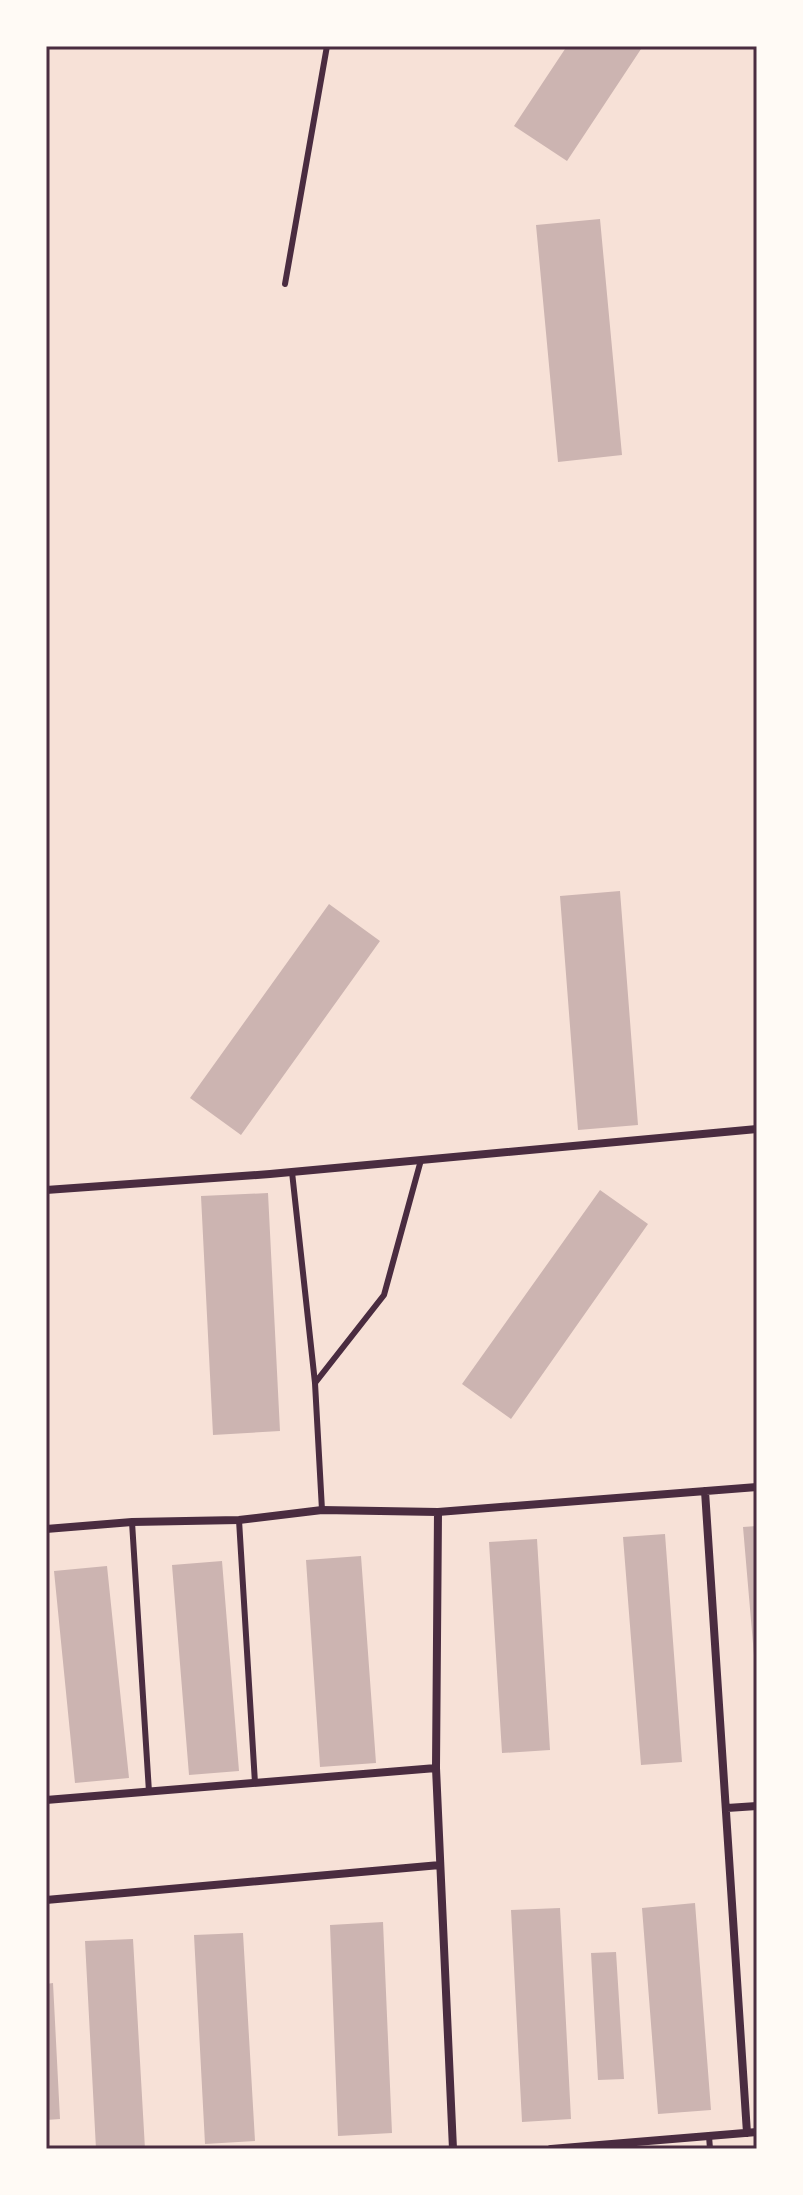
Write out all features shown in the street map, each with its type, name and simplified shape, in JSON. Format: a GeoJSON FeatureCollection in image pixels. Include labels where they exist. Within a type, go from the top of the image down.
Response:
{"type":"FeatureCollection","features":[{"type":"Feature","properties":{"kind":"street"},"geometry":{"type":"LineString","coordinates":[[46,1190],[292,1172],[757,1129]]}},
{"type":"Feature","properties":{"kind":"street"},"geometry":{"type":"LineString","coordinates":[[46,1529],[132,1522],[239,1520],[322,1510],[438,1512],[757,1487]]}},
{"type":"Feature","properties":{"kind":"street"},"geometry":{"type":"LineString","coordinates":[[705,1491],[747,2133]]}},
{"type":"Feature","properties":{"kind":"street"},"geometry":{"type":"LineString","coordinates":[[438,1512],[436,1768],[453,2149]]}},
{"type":"Feature","properties":{"kind":"street"},"geometry":{"type":"LineString","coordinates":[[46,1800],[436,1768]]}},
{"type":"Feature","properties":{"kind":"street"},"geometry":{"type":"LineString","coordinates":[[727,1808],[757,1806]]}},
{"type":"Feature","properties":{"kind":"street"},"geometry":{"type":"LineString","coordinates":[[46,1900],[440,1865]]}},
{"type":"Feature","properties":{"kind":"street"},"geometry":{"type":"LineString","coordinates":[[551,2149],[757,2132]]}},
{"type":"Feature","properties":{"kind":"lane"},"geometry":{"type":"LineString","coordinates":[[285,284],[327,46]]}},
{"type":"Feature","properties":{"kind":"lane"},"geometry":{"type":"LineString","coordinates":[[315,1383],[384,1295],[421,1160]]}},
{"type":"Feature","properties":{"kind":"lane"},"geometry":{"type":"LineString","coordinates":[[292,1172],[315,1383],[322,1510]]}},
{"type":"Feature","properties":{"kind":"lane"},"geometry":{"type":"LineString","coordinates":[[239,1520],[255,1783]]}},
{"type":"Feature","properties":{"kind":"lane"},"geometry":{"type":"LineString","coordinates":[[132,1522],[149,1792]]}},
{"type":"Feature","properties":{"kind":"lane"},"geometry":{"type":"LineString","coordinates":[[709,2136],[710,2149]]}},
{"type":"Feature","properties":{"kind":"building"},"geometry":{"type":"Polygon","coordinates":[[[567,46],[643,46],[567,161],[514,126],[567,46]]]}},
{"type":"Feature","properties":{"kind":"building"},"geometry":{"type":"Polygon","coordinates":[[[600,219],[622,455],[558,462],[536,225],[600,219]]]}},
{"type":"Feature","properties":{"kind":"building"},"geometry":{"type":"Polygon","coordinates":[[[620,891],[638,1125],[578,1130],[560,896],[620,891]]]}},
{"type":"Feature","properties":{"kind":"building"},"geometry":{"type":"Polygon","coordinates":[[[329,904],[380,941],[241,1135],[190,1098],[329,904]]]}},
{"type":"Feature","properties":{"kind":"building"},"geometry":{"type":"Polygon","coordinates":[[[600,1190],[648,1224],[511,1419],[462,1384],[600,1190]]]}},
{"type":"Feature","properties":{"kind":"building"},"geometry":{"type":"Polygon","coordinates":[[[268,1193],[280,1431],[213,1435],[201,1196],[268,1193]]]}},
{"type":"Feature","properties":{"kind":"building"},"geometry":{"type":"Polygon","coordinates":[[[757,1526],[757,1667],[755,1667],[743,1527],[757,1526]]]}},
{"type":"Feature","properties":{"kind":"building"},"geometry":{"type":"Polygon","coordinates":[[[665,1534],[682,1762],[641,1765],[623,1537],[665,1534]]]}},
{"type":"Feature","properties":{"kind":"building"},"geometry":{"type":"Polygon","coordinates":[[[537,1539],[550,1750],[502,1753],[489,1542],[537,1539]]]}},
{"type":"Feature","properties":{"kind":"building"},"geometry":{"type":"Polygon","coordinates":[[[361,1556],[376,1763],[320,1767],[306,1560],[361,1556]]]}},
{"type":"Feature","properties":{"kind":"building"},"geometry":{"type":"Polygon","coordinates":[[[222,1561],[239,1771],[189,1775],[172,1565],[222,1561]]]}},
{"type":"Feature","properties":{"kind":"building"},"geometry":{"type":"Polygon","coordinates":[[[107,1566],[129,1778],[75,1783],[54,1571],[107,1566]]]}},
{"type":"Feature","properties":{"kind":"building"},"geometry":{"type":"Polygon","coordinates":[[[695,1903],[711,2110],[658,2114],[642,1908],[695,1903]]]}},
{"type":"Feature","properties":{"kind":"building"},"geometry":{"type":"Polygon","coordinates":[[[560,1908],[571,2119],[522,2122],[511,1910],[560,1908]]]}},
{"type":"Feature","properties":{"kind":"building"},"geometry":{"type":"Polygon","coordinates":[[[383,1922],[392,2133],[338,2136],[330,1925],[383,1922]]]}},
{"type":"Feature","properties":{"kind":"building"},"geometry":{"type":"Polygon","coordinates":[[[243,1933],[255,2141],[205,2144],[194,1935],[243,1933]]]}},
{"type":"Feature","properties":{"kind":"building"},"geometry":{"type":"Polygon","coordinates":[[[133,1939],[145,2149],[96,2149],[85,1941],[133,1939]]]}},
{"type":"Feature","properties":{"kind":"building"},"geometry":{"type":"Polygon","coordinates":[[[616,1952],[624,2079],[598,2080],[591,1953],[616,1952]]]}},
{"type":"Feature","properties":{"kind":"building"},"geometry":{"type":"Polygon","coordinates":[[[53,1983],[60,2119],[46,2120],[46,1984],[53,1983]]]}}]}
